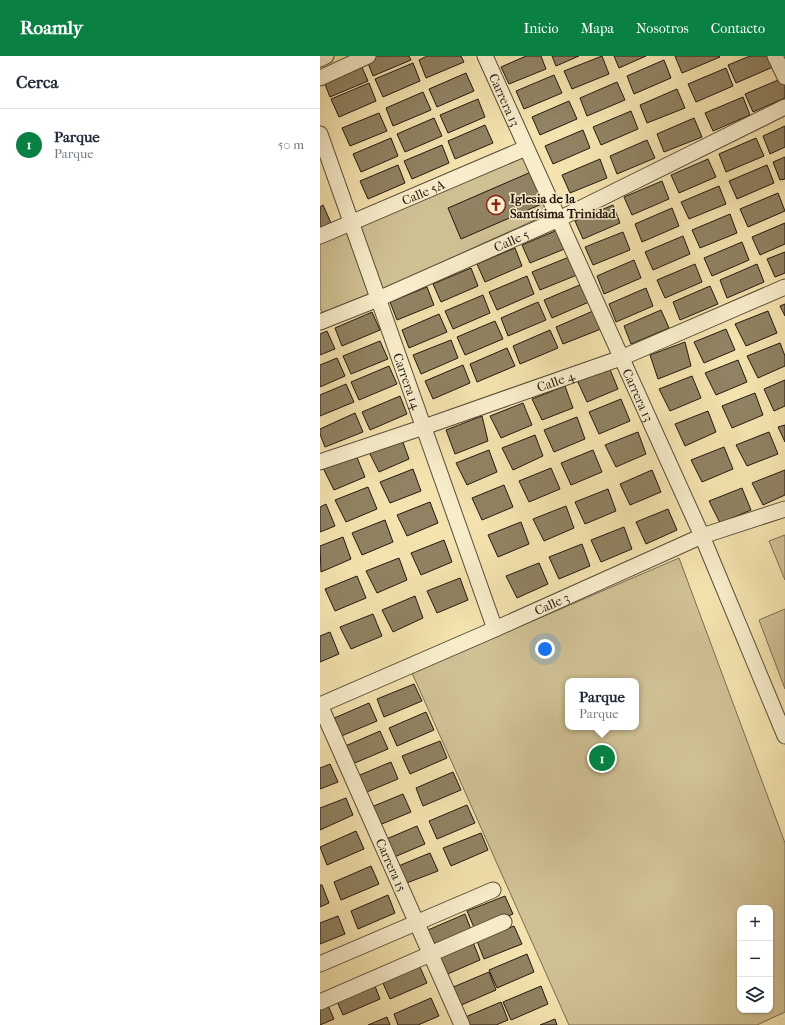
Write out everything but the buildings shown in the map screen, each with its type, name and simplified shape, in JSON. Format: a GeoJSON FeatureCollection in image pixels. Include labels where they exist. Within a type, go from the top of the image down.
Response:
{"type":"FeatureCollection","features":[{"type":"Feature","properties":{"kind":"street"},"geometry":{"type":"LineString","coordinates":[[320,59],[326,56]]}},
{"type":"Feature","properties":{"kind":"street"},"geometry":{"type":"LineString","coordinates":[[320,78],[368,56]]}},
{"type":"Feature","properties":{"kind":"street","name":"Carrera 13"},"geometry":{"type":"LineString","coordinates":[[485,56],[702,536],[785,736]]}},
{"type":"Feature","properties":{"kind":"street"},"geometry":{"type":"LineString","coordinates":[[775,56],[785,77]]}},
{"type":"Feature","properties":{"kind":"street","name":"Calle 5"},"geometry":{"type":"LineString","coordinates":[[320,322],[378,299],[559,219],[785,107]]}},
{"type":"Feature","properties":{"kind":"street","name":"Carrera 14"},"geometry":{"type":"LineString","coordinates":[[320,134],[495,629]]}},
{"type":"Feature","properties":{"kind":"street","name":"Calle 5A"},"geometry":{"type":"LineString","coordinates":[[320,236],[526,148]]}},
{"type":"Feature","properties":{"kind":"street","name":"Calle 4"},"geometry":{"type":"LineString","coordinates":[[320,462],[424,428],[621,358],[785,287]]}},
{"type":"Feature","properties":{"kind":"street","name":"Calle 3"},"geometry":{"type":"LineString","coordinates":[[320,705],[495,629],[702,536],[785,509]]}},
{"type":"Feature","properties":{"kind":"street","name":"Carrera 15"},"geometry":{"type":"LineString","coordinates":[[320,705],[462,1025]]}},
{"type":"Feature","properties":{"kind":"street"},"geometry":{"type":"LineString","coordinates":[[320,964],[493,890]]}},
{"type":"Feature","properties":{"kind":"street"},"geometry":{"type":"LineString","coordinates":[[320,1002],[504,922]]}},
{"type":"Feature","properties":{"kind":"shaded area"},"geometry":{"type":"Polygon","coordinates":[[[526,155],[550,213],[324,316],[320,308],[320,239],[526,155]]]}},
{"type":"Feature","properties":{"kind":"shaded area"},"geometry":{"type":"Polygon","coordinates":[[[785,535],[785,580],[769,541],[785,535]]]}},
{"type":"Feature","properties":{"kind":"shaded area"},"geometry":{"type":"Polygon","coordinates":[[[679,558],[785,843],[785,1012],[757,1025],[569,1025],[412,673],[679,558]]]}},
{"type":"Feature","properties":{"kind":"shaded area"},"geometry":{"type":"Polygon","coordinates":[[[785,609],[785,689],[759,620],[785,609]]]}},
{"type":"Feature","properties":{"kind":"place","name":"Iglesia de la Santísima Trinidad"},"geometry":{"type":"Point","coordinates":[496,205]}},
{"type":"Feature","properties":{"kind":"place","name":"Parque"},"geometry":{"type":"Point","coordinates":[602,758]}}]}
